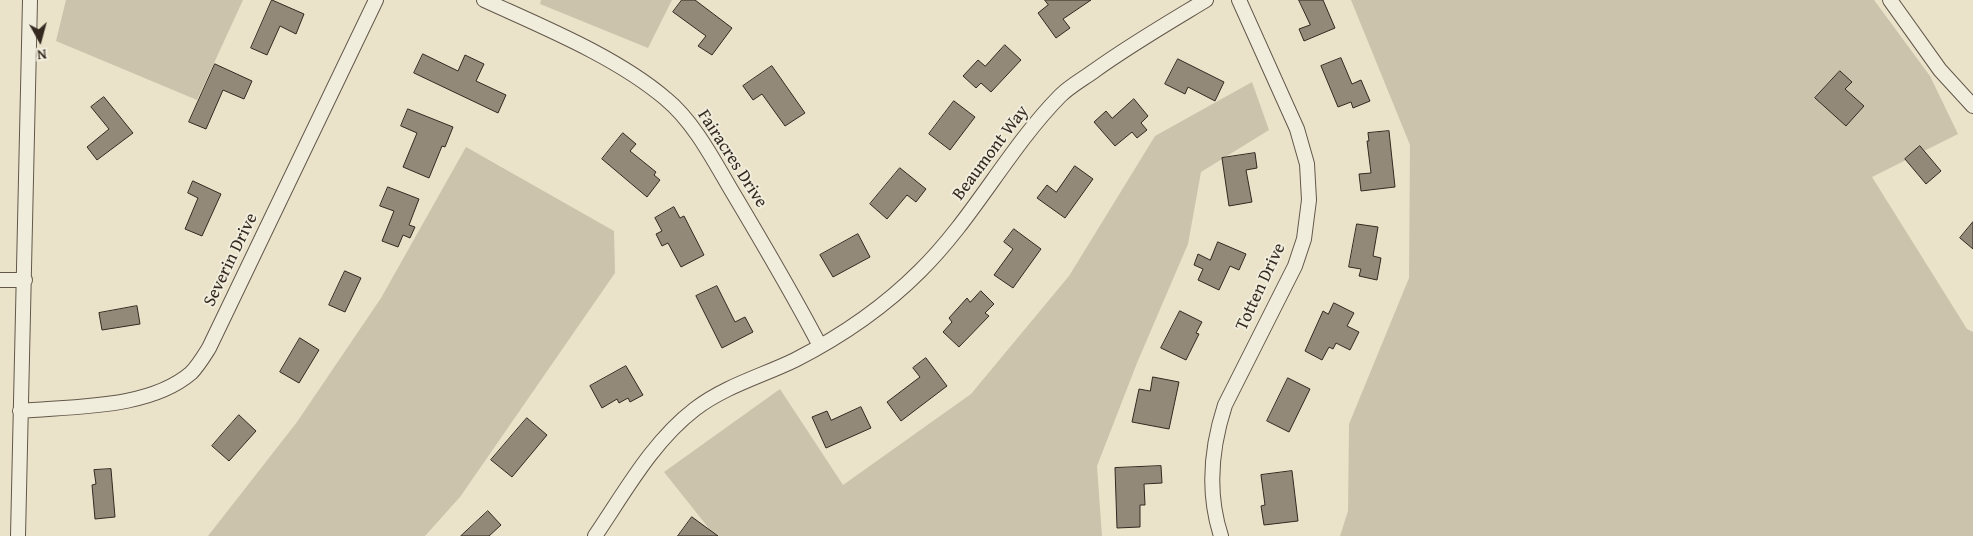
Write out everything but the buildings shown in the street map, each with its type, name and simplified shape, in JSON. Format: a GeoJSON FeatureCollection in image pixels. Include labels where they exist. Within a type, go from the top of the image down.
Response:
{"type":"FeatureCollection","features":[{"type":"Feature","properties":{"kind":"street"},"geometry":{"type":"LineString","coordinates":[[18,536],[30,0]]}},
{"type":"Feature","properties":{"kind":"street","name":"Severin Drive"},"geometry":{"type":"LineString","coordinates":[[20,410],[133,401],[158,393],[191,372],[210,348],[376,0]]}},
{"type":"Feature","properties":{"kind":"street","name":"Fairacres Drive"},"geometry":{"type":"LineString","coordinates":[[484,0],[620,66],[667,99],[706,148],[786,280],[820,346]]}},
{"type":"Feature","properties":{"kind":"street","name":"Beaumont Way"},"geometry":{"type":"LineString","coordinates":[[595,536],[653,452],[675,427],[696,408],[722,391],[794,360],[871,314],[921,271],[968,214],[1044,113],[1063,94],[1129,46],[1206,0]]}},
{"type":"Feature","properties":{"kind":"street","name":"Totten Drive"},"geometry":{"type":"LineString","coordinates":[[1221,536],[1217,524],[1213,492],[1212,462],[1219,422],[1225,405],[1295,266],[1304,239],[1309,200],[1307,164],[1297,129],[1238,0]]}},
{"type":"Feature","properties":{"kind":"street"},"geometry":{"type":"LineString","coordinates":[[1890,0],[1940,70],[1973,106]]}},
{"type":"Feature","properties":{"kind":"street"},"geometry":{"type":"LineString","coordinates":[[0,280],[24,280]]}},
{"type":"Feature","properties":{"kind":"shaded area"},"geometry":{"type":"Polygon","coordinates":[[[66,0],[243,0],[197,100],[56,41],[66,0]]]}},
{"type":"Feature","properties":{"kind":"shaded area"},"geometry":{"type":"Polygon","coordinates":[[[541,0],[672,0],[648,48],[540,4],[541,0]]]}},
{"type":"Feature","properties":{"kind":"shaded area"},"geometry":{"type":"Polygon","coordinates":[[[1351,0],[1874,0],[1930,76],[1958,134],[1872,177],[1967,329],[1973,332],[1973,536],[1340,536],[1348,511],[1349,424],[1409,278],[1410,145],[1351,0]]]}},
{"type":"Feature","properties":{"kind":"shaded area"},"geometry":{"type":"Polygon","coordinates":[[[1252,82],[1269,130],[1201,172],[1188,244],[1137,363],[1097,466],[1102,536],[715,536],[664,472],[780,389],[843,485],[971,394],[1069,276],[1155,136],[1252,82]]]}},
{"type":"Feature","properties":{"kind":"shaded area"},"geometry":{"type":"Polygon","coordinates":[[[466,147],[614,231],[615,273],[460,497],[425,536],[208,536],[297,422],[381,298],[466,147]]]}}]}
